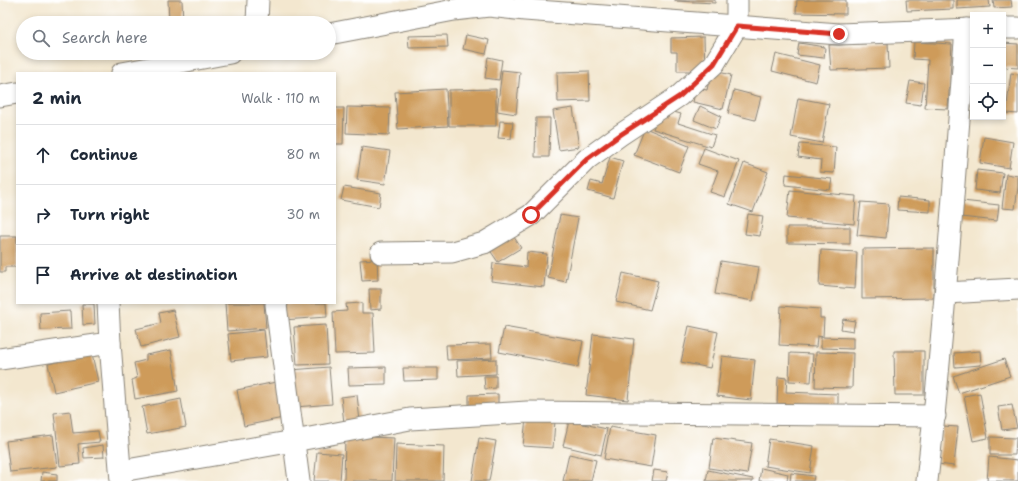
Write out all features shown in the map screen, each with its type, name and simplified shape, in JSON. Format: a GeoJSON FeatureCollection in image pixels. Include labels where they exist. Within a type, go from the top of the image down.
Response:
{"type":"FeatureCollection","features":[{"type":"Feature","properties":{"kind":"street"},"geometry":{"type":"LineString","coordinates":[[258,0],[258,16]]}},
{"type":"Feature","properties":{"kind":"street"},"geometry":{"type":"LineString","coordinates":[[381,253],[452,252],[484,243],[531,215],[587,159],[620,135],[680,96],[714,64],[737,26],[737,0]]}},
{"type":"Feature","properties":{"kind":"street"},"geometry":{"type":"LineString","coordinates":[[336,33],[489,3],[533,11],[839,34],[969,29],[946,293],[927,481]]}},
{"type":"Feature","properties":{"kind":"street"},"geometry":{"type":"LineString","coordinates":[[1006,28],[1018,28]]}},
{"type":"Feature","properties":{"kind":"street"},"geometry":{"type":"LineString","coordinates":[[127,72],[192,60]]}},
{"type":"Feature","properties":{"kind":"street"},"geometry":{"type":"LineString","coordinates":[[0,96],[16,92]]}},
{"type":"Feature","properties":{"kind":"street"},"geometry":{"type":"LineString","coordinates":[[946,293],[1018,289]]}},
{"type":"Feature","properties":{"kind":"street"},"geometry":{"type":"LineString","coordinates":[[108,304],[121,476],[410,419],[527,412],[934,416]]}},
{"type":"Feature","properties":{"kind":"street"},"geometry":{"type":"LineString","coordinates":[[276,304],[299,481]]}},
{"type":"Feature","properties":{"kind":"street"},"geometry":{"type":"LineString","coordinates":[[0,359],[110,343]]}},
{"type":"Feature","properties":{"kind":"building"},"geometry":{"type":"Polygon","coordinates":[[[168,0],[182,0],[183,16],[169,16],[168,0]]]}},
{"type":"Feature","properties":{"kind":"building"},"geometry":{"type":"Polygon","coordinates":[[[715,0],[715,3],[675,1],[715,0]]]}},
{"type":"Feature","properties":{"kind":"building"},"geometry":{"type":"Polygon","coordinates":[[[797,0],[846,0],[846,14],[796,13],[797,0]]]}},
{"type":"Feature","properties":{"kind":"building"},"geometry":{"type":"Polygon","coordinates":[[[906,0],[953,0],[953,9],[907,11],[906,0]]]}},
{"type":"Feature","properties":{"kind":"building"},"geometry":{"type":"Polygon","coordinates":[[[957,0],[989,0],[990,7],[957,9],[957,0]]]}},
{"type":"Feature","properties":{"kind":"building"},"geometry":{"type":"Polygon","coordinates":[[[993,0],[1011,0],[1012,7],[994,8],[993,0]]]}},
{"type":"Feature","properties":{"kind":"building"},"geometry":{"type":"Polygon","coordinates":[[[447,35],[448,47],[409,48],[408,36],[447,35]]]}},
{"type":"Feature","properties":{"kind":"building"},"geometry":{"type":"Polygon","coordinates":[[[466,35],[489,40],[486,54],[463,49],[466,35]]]}},
{"type":"Feature","properties":{"kind":"building"},"geometry":{"type":"Polygon","coordinates":[[[704,37],[705,71],[677,71],[677,52],[671,52],[671,38],[704,37]]]}},
{"type":"Feature","properties":{"kind":"building"},"geometry":{"type":"Polygon","coordinates":[[[914,42],[952,44],[948,109],[925,108],[928,60],[913,59],[914,42]]]}},
{"type":"Feature","properties":{"kind":"building"},"geometry":{"type":"Polygon","coordinates":[[[799,43],[825,47],[824,58],[797,55],[799,43]]]}},
{"type":"Feature","properties":{"kind":"building"},"geometry":{"type":"Polygon","coordinates":[[[888,43],[889,68],[831,70],[829,45],[888,43]]]}},
{"type":"Feature","properties":{"kind":"building"},"geometry":{"type":"Polygon","coordinates":[[[1006,43],[1018,44],[1018,68],[1006,67],[1006,43]]]}},
{"type":"Feature","properties":{"kind":"building"},"geometry":{"type":"Polygon","coordinates":[[[776,54],[820,65],[816,82],[772,71],[776,54]]]}},
{"type":"Feature","properties":{"kind":"building"},"geometry":{"type":"Polygon","coordinates":[[[488,57],[502,60],[499,80],[485,78],[488,57]]]}},
{"type":"Feature","properties":{"kind":"building"},"geometry":{"type":"Polygon","coordinates":[[[502,70],[520,72],[516,114],[497,111],[502,70]]]}},
{"type":"Feature","properties":{"kind":"building"},"geometry":{"type":"Polygon","coordinates":[[[711,70],[731,75],[723,109],[693,102],[696,88],[707,90],[711,70]]]}},
{"type":"Feature","properties":{"kind":"building"},"geometry":{"type":"Polygon","coordinates":[[[589,71],[590,101],[558,102],[557,72],[589,71]]]}},
{"type":"Feature","properties":{"kind":"building"},"geometry":{"type":"Polygon","coordinates":[[[1011,73],[1018,74],[1018,114],[1006,113],[1011,73]]]}},
{"type":"Feature","properties":{"kind":"building"},"geometry":{"type":"Polygon","coordinates":[[[910,81],[924,83],[921,105],[906,103],[910,81]]]}},
{"type":"Feature","properties":{"kind":"building"},"geometry":{"type":"Polygon","coordinates":[[[446,89],[448,126],[398,129],[395,92],[446,89]]]}},
{"type":"Feature","properties":{"kind":"building"},"geometry":{"type":"Polygon","coordinates":[[[496,89],[496,126],[449,126],[449,90],[496,89]]]}},
{"type":"Feature","properties":{"kind":"building"},"geometry":{"type":"Polygon","coordinates":[[[734,90],[761,97],[755,120],[728,113],[734,90]]]}},
{"type":"Feature","properties":{"kind":"building"},"geometry":{"type":"Polygon","coordinates":[[[798,98],[829,104],[822,143],[791,137],[798,98]]]}},
{"type":"Feature","properties":{"kind":"building"},"geometry":{"type":"Polygon","coordinates":[[[700,106],[721,116],[716,129],[694,120],[700,106]]]}},
{"type":"Feature","properties":{"kind":"building"},"geometry":{"type":"Polygon","coordinates":[[[347,107],[390,108],[389,135],[346,133],[347,107]]]}},
{"type":"Feature","properties":{"kind":"building"},"geometry":{"type":"Polygon","coordinates":[[[336,108],[344,108],[343,144],[336,144],[336,108]]]}},
{"type":"Feature","properties":{"kind":"building"},"geometry":{"type":"Polygon","coordinates":[[[573,108],[579,147],[559,150],[553,111],[573,108]]]}},
{"type":"Feature","properties":{"kind":"building"},"geometry":{"type":"Polygon","coordinates":[[[670,111],[681,114],[678,123],[715,135],[711,147],[653,129],[658,115],[668,118],[670,111]]]}},
{"type":"Feature","properties":{"kind":"building"},"geometry":{"type":"Polygon","coordinates":[[[536,118],[550,118],[549,157],[535,157],[536,118]]]}},
{"type":"Feature","properties":{"kind":"building"},"geometry":{"type":"Polygon","coordinates":[[[500,121],[513,122],[511,139],[498,138],[500,121]]]}},
{"type":"Feature","properties":{"kind":"building"},"geometry":{"type":"Polygon","coordinates":[[[645,128],[689,146],[679,172],[634,155],[645,128]]]}},
{"type":"Feature","properties":{"kind":"building"},"geometry":{"type":"Polygon","coordinates":[[[984,137],[1013,142],[1009,168],[980,163],[984,137]]]}},
{"type":"Feature","properties":{"kind":"building"},"geometry":{"type":"Polygon","coordinates":[[[800,144],[836,147],[834,173],[820,172],[821,160],[798,157],[800,144]]]}},
{"type":"Feature","properties":{"kind":"building"},"geometry":{"type":"Polygon","coordinates":[[[362,147],[390,151],[385,184],[357,180],[362,147]]]}},
{"type":"Feature","properties":{"kind":"building"},"geometry":{"type":"Polygon","coordinates":[[[704,148],[739,161],[725,197],[710,192],[718,171],[698,164],[704,148]]]}},
{"type":"Feature","properties":{"kind":"building"},"geometry":{"type":"Polygon","coordinates":[[[610,157],[623,161],[613,198],[588,191],[591,181],[602,184],[610,157]]]}},
{"type":"Feature","properties":{"kind":"building"},"geometry":{"type":"Polygon","coordinates":[[[744,163],[768,172],[753,212],[729,204],[744,163]]]}},
{"type":"Feature","properties":{"kind":"building"},"geometry":{"type":"Polygon","coordinates":[[[977,170],[1003,173],[1000,193],[975,190],[977,170]]]}},
{"type":"Feature","properties":{"kind":"building"},"geometry":{"type":"Polygon","coordinates":[[[786,174],[832,179],[830,190],[785,185],[786,174]]]}},
{"type":"Feature","properties":{"kind":"building"},"geometry":{"type":"Polygon","coordinates":[[[1006,174],[1018,176],[1015,209],[1002,208],[1006,174]]]}},
{"type":"Feature","properties":{"kind":"building"},"geometry":{"type":"Polygon","coordinates":[[[344,187],[381,193],[379,207],[341,200],[344,187]]]}},
{"type":"Feature","properties":{"kind":"building"},"geometry":{"type":"Polygon","coordinates":[[[790,190],[856,196],[854,224],[787,218],[790,190]]]}},
{"type":"Feature","properties":{"kind":"building"},"geometry":{"type":"Polygon","coordinates":[[[898,197],[930,200],[930,212],[897,210],[898,197]]]}},
{"type":"Feature","properties":{"kind":"building"},"geometry":{"type":"Polygon","coordinates":[[[962,201],[999,205],[997,221],[961,217],[962,201]]]}},
{"type":"Feature","properties":{"kind":"building"},"geometry":{"type":"Polygon","coordinates":[[[861,202],[889,204],[886,238],[857,235],[861,202]]]}},
{"type":"Feature","properties":{"kind":"building"},"geometry":{"type":"Polygon","coordinates":[[[748,214],[763,216],[760,236],[745,234],[748,214]]]}},
{"type":"Feature","properties":{"kind":"building"},"geometry":{"type":"Polygon","coordinates":[[[560,215],[578,218],[566,282],[548,278],[560,215]]]}},
{"type":"Feature","properties":{"kind":"building"},"geometry":{"type":"Polygon","coordinates":[[[787,227],[850,227],[850,244],[787,243],[787,227]]]}},
{"type":"Feature","properties":{"kind":"building"},"geometry":{"type":"Polygon","coordinates":[[[512,234],[521,248],[498,262],[489,249],[512,234]]]}},
{"type":"Feature","properties":{"kind":"building"},"geometry":{"type":"Polygon","coordinates":[[[0,236],[16,236],[16,267],[5,267],[5,272],[0,272],[0,236]]]}},
{"type":"Feature","properties":{"kind":"building"},"geometry":{"type":"Polygon","coordinates":[[[934,248],[934,298],[862,299],[862,249],[934,248]]]}},
{"type":"Feature","properties":{"kind":"building"},"geometry":{"type":"Polygon","coordinates":[[[821,250],[857,252],[855,289],[819,286],[821,250]]]}},
{"type":"Feature","properties":{"kind":"building"},"geometry":{"type":"Polygon","coordinates":[[[527,252],[547,254],[544,287],[491,281],[493,263],[526,267],[527,252]]]}},
{"type":"Feature","properties":{"kind":"building"},"geometry":{"type":"Polygon","coordinates":[[[377,259],[378,280],[362,281],[360,260],[377,259]]]}},
{"type":"Feature","properties":{"kind":"building"},"geometry":{"type":"Polygon","coordinates":[[[721,261],[759,267],[753,301],[715,294],[721,261]]]}},
{"type":"Feature","properties":{"kind":"building"},"geometry":{"type":"Polygon","coordinates":[[[623,273],[658,281],[650,310],[616,302],[623,273]]]}},
{"type":"Feature","properties":{"kind":"building"},"geometry":{"type":"Polygon","coordinates":[[[369,289],[381,289],[381,309],[370,310],[369,289]]]}},
{"type":"Feature","properties":{"kind":"building"},"geometry":{"type":"Polygon","coordinates":[[[362,303],[362,313],[373,313],[375,353],[335,354],[333,312],[347,311],[346,304],[362,303]]]}},
{"type":"Feature","properties":{"kind":"building"},"geometry":{"type":"Polygon","coordinates":[[[82,304],[94,304],[95,324],[83,325],[82,304]]]}},
{"type":"Feature","properties":{"kind":"building"},"geometry":{"type":"Polygon","coordinates":[[[225,304],[264,304],[266,328],[227,331],[225,304]]]}},
{"type":"Feature","properties":{"kind":"building"},"geometry":{"type":"Polygon","coordinates":[[[282,304],[326,304],[327,317],[283,320],[282,304]]]}},
{"type":"Feature","properties":{"kind":"building"},"geometry":{"type":"Polygon","coordinates":[[[781,306],[820,309],[820,318],[824,318],[823,337],[817,336],[816,347],[779,345],[781,306]]]}},
{"type":"Feature","properties":{"kind":"building"},"geometry":{"type":"Polygon","coordinates":[[[173,310],[180,337],[141,347],[136,329],[161,323],[159,313],[173,310]]]}},
{"type":"Feature","properties":{"kind":"building"},"geometry":{"type":"Polygon","coordinates":[[[70,311],[71,329],[41,330],[40,313],[70,311]]]}},
{"type":"Feature","properties":{"kind":"building"},"geometry":{"type":"Polygon","coordinates":[[[843,319],[855,321],[853,331],[841,329],[843,319]]]}},
{"type":"Feature","properties":{"kind":"building"},"geometry":{"type":"Polygon","coordinates":[[[326,325],[328,364],[297,365],[294,327],[326,325]]]}},
{"type":"Feature","properties":{"kind":"building"},"geometry":{"type":"Polygon","coordinates":[[[689,326],[718,332],[710,368],[681,362],[689,326]]]}},
{"type":"Feature","properties":{"kind":"building"},"geometry":{"type":"Polygon","coordinates":[[[504,327],[583,341],[578,367],[499,352],[504,327]]]}},
{"type":"Feature","properties":{"kind":"building"},"geometry":{"type":"Polygon","coordinates":[[[264,330],[267,357],[231,361],[228,334],[264,330]]]}},
{"type":"Feature","properties":{"kind":"building"},"geometry":{"type":"Polygon","coordinates":[[[593,334],[634,339],[628,400],[586,395],[593,334]]]}},
{"type":"Feature","properties":{"kind":"building"},"geometry":{"type":"Polygon","coordinates":[[[821,337],[853,338],[853,349],[821,348],[821,337]]]}},
{"type":"Feature","properties":{"kind":"building"},"geometry":{"type":"Polygon","coordinates":[[[491,344],[492,358],[447,360],[446,345],[491,344]]]}},
{"type":"Feature","properties":{"kind":"building"},"geometry":{"type":"Polygon","coordinates":[[[171,350],[178,391],[135,399],[132,380],[137,378],[134,363],[146,360],[146,355],[171,350]]]}},
{"type":"Feature","properties":{"kind":"building"},"geometry":{"type":"Polygon","coordinates":[[[894,351],[924,351],[924,395],[895,395],[894,351]]]}},
{"type":"Feature","properties":{"kind":"building"},"geometry":{"type":"Polygon","coordinates":[[[980,351],[981,365],[955,367],[954,353],[980,351]]]}},
{"type":"Feature","properties":{"kind":"building"},"geometry":{"type":"Polygon","coordinates":[[[816,352],[853,353],[852,388],[815,387],[816,352]]]}},
{"type":"Feature","properties":{"kind":"building"},"geometry":{"type":"Polygon","coordinates":[[[790,353],[813,354],[811,382],[789,381],[790,353]]]}},
{"type":"Feature","properties":{"kind":"building"},"geometry":{"type":"Polygon","coordinates":[[[92,354],[98,382],[54,392],[48,364],[92,354]]]}},
{"type":"Feature","properties":{"kind":"building"},"geometry":{"type":"Polygon","coordinates":[[[722,356],[755,360],[751,400],[717,396],[722,356]]]}},
{"type":"Feature","properties":{"kind":"building"},"geometry":{"type":"Polygon","coordinates":[[[496,359],[496,374],[458,376],[457,361],[496,359]]]}},
{"type":"Feature","properties":{"kind":"building"},"geometry":{"type":"Polygon","coordinates":[[[1004,359],[1010,376],[959,393],[953,376],[1004,359]]]}},
{"type":"Feature","properties":{"kind":"building"},"geometry":{"type":"Polygon","coordinates":[[[329,367],[332,404],[295,407],[291,370],[329,367]]]}},
{"type":"Feature","properties":{"kind":"building"},"geometry":{"type":"Polygon","coordinates":[[[386,367],[386,384],[349,385],[348,368],[386,367]]]}},
{"type":"Feature","properties":{"kind":"building"},"geometry":{"type":"Polygon","coordinates":[[[403,368],[438,368],[438,380],[404,381],[403,368]]]}},
{"type":"Feature","properties":{"kind":"building"},"geometry":{"type":"Polygon","coordinates":[[[484,376],[496,376],[496,388],[485,389],[484,376]]]}},
{"type":"Feature","properties":{"kind":"building"},"geometry":{"type":"Polygon","coordinates":[[[778,377],[787,378],[786,392],[838,394],[838,409],[777,406],[778,377]]]}},
{"type":"Feature","properties":{"kind":"building"},"geometry":{"type":"Polygon","coordinates":[[[276,382],[283,418],[244,426],[237,390],[276,382]]]}},
{"type":"Feature","properties":{"kind":"building"},"geometry":{"type":"Polygon","coordinates":[[[980,393],[988,438],[973,441],[964,396],[980,393]]]}},
{"type":"Feature","properties":{"kind":"building"},"geometry":{"type":"Polygon","coordinates":[[[498,394],[498,411],[469,411],[469,395],[498,394]]]}},
{"type":"Feature","properties":{"kind":"building"},"geometry":{"type":"Polygon","coordinates":[[[357,395],[360,421],[344,423],[341,397],[357,395]]]}},
{"type":"Feature","properties":{"kind":"building"},"geometry":{"type":"Polygon","coordinates":[[[181,399],[186,427],[147,434],[142,407],[181,399]]]}},
{"type":"Feature","properties":{"kind":"building"},"geometry":{"type":"Polygon","coordinates":[[[1012,405],[1017,428],[1002,430],[998,407],[1012,405]]]}},
{"type":"Feature","properties":{"kind":"building"},"geometry":{"type":"Polygon","coordinates":[[[70,411],[73,433],[98,431],[100,442],[78,444],[80,464],[60,466],[54,413],[70,411]]]}},
{"type":"Feature","properties":{"kind":"building"},"geometry":{"type":"Polygon","coordinates":[[[526,418],[555,421],[553,448],[523,446],[526,418]]]}},
{"type":"Feature","properties":{"kind":"building"},"geometry":{"type":"Polygon","coordinates":[[[569,421],[607,429],[601,455],[563,446],[569,421]]]}},
{"type":"Feature","properties":{"kind":"building"},"geometry":{"type":"Polygon","coordinates":[[[943,426],[958,427],[954,466],[938,464],[943,426]]]}},
{"type":"Feature","properties":{"kind":"building"},"geometry":{"type":"Polygon","coordinates":[[[610,427],[656,435],[651,467],[604,459],[610,427]]]}},
{"type":"Feature","properties":{"kind":"building"},"geometry":{"type":"Polygon","coordinates":[[[53,435],[57,467],[10,472],[6,441],[53,435]]]}},
{"type":"Feature","properties":{"kind":"building"},"geometry":{"type":"Polygon","coordinates":[[[345,436],[394,438],[392,481],[344,481],[345,436]]]}},
{"type":"Feature","properties":{"kind":"building"},"geometry":{"type":"Polygon","coordinates":[[[990,437],[1016,438],[1015,455],[990,455],[990,437]]]}},
{"type":"Feature","properties":{"kind":"building"},"geometry":{"type":"Polygon","coordinates":[[[479,438],[496,441],[489,481],[472,481],[479,438]]]}},
{"type":"Feature","properties":{"kind":"building"},"geometry":{"type":"Polygon","coordinates":[[[713,438],[752,443],[747,474],[709,468],[713,438]]]}},
{"type":"Feature","properties":{"kind":"building"},"geometry":{"type":"Polygon","coordinates":[[[769,439],[814,446],[810,473],[765,466],[769,439]]]}},
{"type":"Feature","properties":{"kind":"building"},"geometry":{"type":"Polygon","coordinates":[[[396,444],[444,446],[443,481],[395,481],[396,444]]]}},
{"type":"Feature","properties":{"kind":"building"},"geometry":{"type":"Polygon","coordinates":[[[103,445],[104,457],[84,458],[83,448],[103,445]]]}},
{"type":"Feature","properties":{"kind":"building"},"geometry":{"type":"Polygon","coordinates":[[[317,452],[342,454],[340,481],[314,481],[317,452]]]}},
{"type":"Feature","properties":{"kind":"building"},"geometry":{"type":"Polygon","coordinates":[[[569,454],[596,460],[591,481],[563,481],[569,454]]]}},
{"type":"Feature","properties":{"kind":"building"},"geometry":{"type":"Polygon","coordinates":[[[989,457],[1018,460],[1018,481],[987,481],[989,457]]]}},
{"type":"Feature","properties":{"kind":"building"},"geometry":{"type":"Polygon","coordinates":[[[761,468],[788,474],[787,481],[759,481],[761,468]]]}},
{"type":"Feature","properties":{"kind":"building"},"geometry":{"type":"Polygon","coordinates":[[[654,470],[668,472],[666,481],[652,481],[654,470]]]}},
{"type":"Feature","properties":{"kind":"building"},"geometry":{"type":"Polygon","coordinates":[[[708,470],[753,479],[753,481],[706,481],[708,470]]]}},
{"type":"Feature","properties":{"kind":"building"},"geometry":{"type":"Polygon","coordinates":[[[42,472],[57,474],[57,481],[41,481],[42,472]]]}},
{"type":"Feature","properties":{"kind":"building"},"geometry":{"type":"Polygon","coordinates":[[[791,473],[814,476],[813,481],[790,481],[791,473]]]}},
{"type":"Feature","properties":{"kind":"route"},"geometry":{"type":"LineString","coordinates":[[531,215],[587,159],[620,135],[680,96],[714,64],[737,26],[839,34]]}}]}
